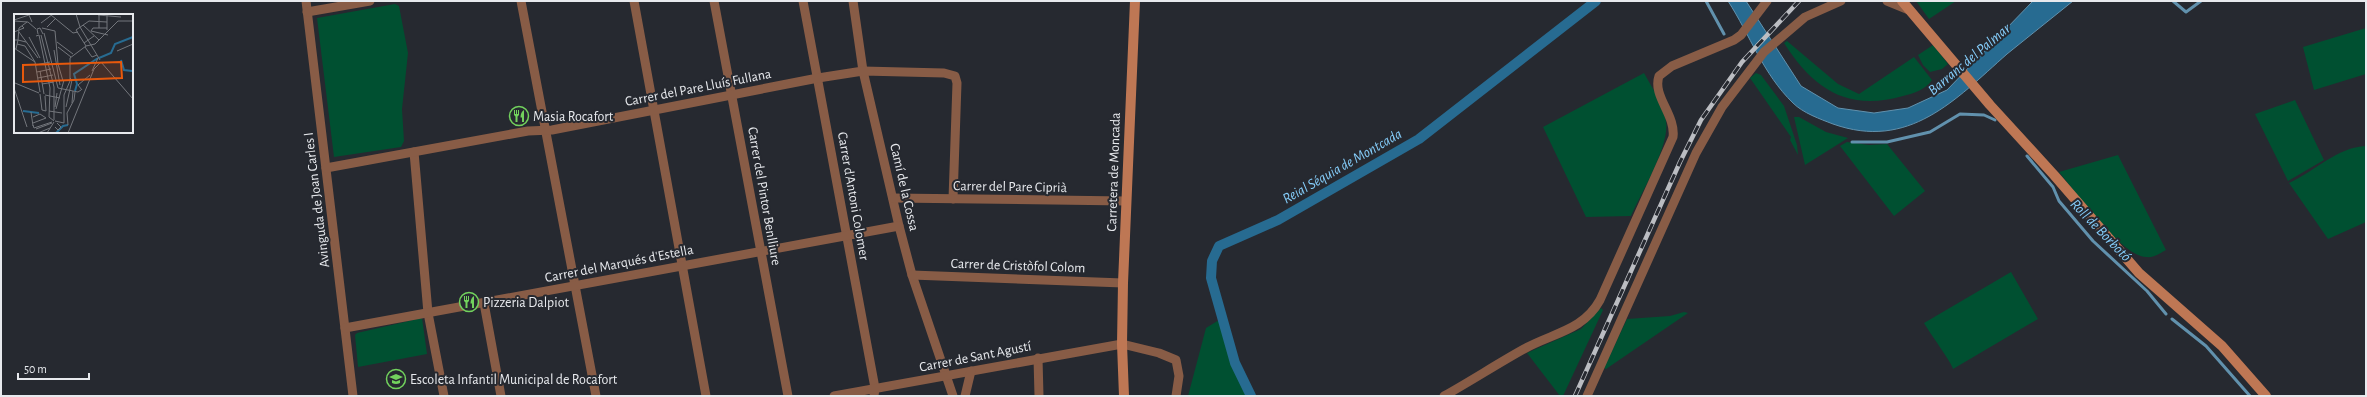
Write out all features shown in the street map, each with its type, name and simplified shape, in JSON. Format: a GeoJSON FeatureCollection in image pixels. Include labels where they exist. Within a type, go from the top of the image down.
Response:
{"type":"FeatureCollection","features":[{"type":"Feature","properties":{"kind":"street","name":"Avinguda de Joan Carles I"},"geometry":{"type":"LineString","coordinates":[[306,1],[353,396]]}},
{"type":"Feature","properties":{"kind":"street"},"geometry":{"type":"LineString","coordinates":[[307,12],[370,1]]}},
{"type":"Feature","properties":{"kind":"street"},"geometry":{"type":"LineString","coordinates":[[521,1],[596,396]]}},
{"type":"Feature","properties":{"kind":"street"},"geometry":{"type":"LineString","coordinates":[[634,1],[706,396]]}},
{"type":"Feature","properties":{"kind":"street","name":"Carrer del Pintor Benlliure"},"geometry":{"type":"LineString","coordinates":[[714,1],[788,396]]}},
{"type":"Feature","properties":{"kind":"street","name":"Carrer d'Antoni Colomer"},"geometry":{"type":"LineString","coordinates":[[803,1],[874,392]]}},
{"type":"Feature","properties":{"kind":"street","name":"Carretera de Moncada"},"geometry":{"type":"LineString","coordinates":[[1124,396],[1122,344],[1123,284],[1135,1]]}},
{"type":"Feature","properties":{"kind":"street"},"geometry":{"type":"LineString","coordinates":[[1444,396],[1524,349],[1573,329],[1592,312],[1603,293],[1672,137],[1672,123],[1659,91],[1659,76],[1672,66],[1734,40],[1741,35],[1767,1]]}},
{"type":"Feature","properties":{"kind":"street"},"geometry":{"type":"LineString","coordinates":[[1587,396],[1696,153],[1722,107],[1755,62],[1769,47],[1806,17],[1841,1]]}},
{"type":"Feature","properties":{"kind":"street"},"geometry":{"type":"LineString","coordinates":[[1887,1],[1909,10]]}},
{"type":"Feature","properties":{"kind":"street"},"geometry":{"type":"LineString","coordinates":[[1902,1],[1978,91],[2139,273],[2222,346],[2266,396]]}},
{"type":"Feature","properties":{"kind":"street","name":"Camí de la Cossa"},"geometry":{"type":"LineString","coordinates":[[853,3],[863,71],[893,198],[898,226],[912,275],[953,396]]}},
{"type":"Feature","properties":{"kind":"street","name":"Carrer del Pare Lluís Fullana"},"geometry":{"type":"LineString","coordinates":[[326,168],[545,128],[552,130],[818,78],[863,71],[944,73],[955,76],[957,84],[953,199]]}},
{"type":"Feature","properties":{"kind":"street"},"geometry":{"type":"LineString","coordinates":[[414,152],[428,313],[444,396]]}},
{"type":"Feature","properties":{"kind":"street","name":"Carrer del Pare Ciprià"},"geometry":{"type":"LineString","coordinates":[[893,198],[1126,202]]}},
{"type":"Feature","properties":{"kind":"street","name":"Carrer del Marqués d'Estella"},"geometry":{"type":"LineString","coordinates":[[345,328],[575,286],[760,250],[898,226]]}},
{"type":"Feature","properties":{"kind":"street","name":"Carrer de Cristòfol Colom"},"geometry":{"type":"LineString","coordinates":[[912,275],[1123,284]]}},
{"type":"Feature","properties":{"kind":"street"},"geometry":{"type":"LineString","coordinates":[[484,303],[501,396]]}},
{"type":"Feature","properties":{"kind":"street"},"geometry":{"type":"LineString","coordinates":[[1122,344],[1160,353],[1176,360],[1179,376],[1176,396]]}},
{"type":"Feature","properties":{"kind":"street","name":"Carrer de Sant Agustí"},"geometry":{"type":"LineString","coordinates":[[834,396],[874,392],[945,376],[1122,344]]}},
{"type":"Feature","properties":{"kind":"street"},"geometry":{"type":"LineString","coordinates":[[1038,358],[1039,396]]}},
{"type":"Feature","properties":{"kind":"street"},"geometry":{"type":"LineString","coordinates":[[965,396],[971,371]]}},
{"type":"Feature","properties":{"kind":"green space"},"geometry":{"type":"Polygon","coordinates":[[[1916,1],[1956,1],[1929,19],[1916,1]]]}},
{"type":"Feature","properties":{"kind":"green space"},"geometry":{"type":"Polygon","coordinates":[[[395,4],[399,6],[408,53],[402,109],[404,141],[401,147],[334,157],[317,18],[395,4]]]}},
{"type":"Feature","properties":{"kind":"green space"},"geometry":{"type":"Polygon","coordinates":[[[2366,28],[2366,74],[2314,90],[2303,47],[2366,28]]]}},
{"type":"Feature","properties":{"kind":"green space"},"geometry":{"type":"Polygon","coordinates":[[[1787,41],[1838,84],[1859,94],[1914,57],[1932,80],[1927,86],[1903,96],[1883,100],[1865,101],[1849,98],[1834,93],[1807,73],[1784,43],[1787,41]]]}},
{"type":"Feature","properties":{"kind":"green space"},"geometry":{"type":"Polygon","coordinates":[[[1933,45],[1948,64],[1942,69],[1930,72],[1923,65],[1918,55],[1933,45]]]}},
{"type":"Feature","properties":{"kind":"green space"},"geometry":{"type":"Polygon","coordinates":[[[1644,73],[1660,102],[1666,121],[1664,143],[1654,169],[1631,216],[1586,217],[1543,127],[1644,73]]]}},
{"type":"Feature","properties":{"kind":"green space"},"geometry":{"type":"Polygon","coordinates":[[[1756,73],[1761,75],[1784,106],[1797,145],[1798,155],[1790,140],[1791,137],[1750,78],[1756,73]]]}},
{"type":"Feature","properties":{"kind":"green space"},"geometry":{"type":"Polygon","coordinates":[[[2295,100],[2324,160],[2288,181],[2255,114],[2295,100]]]}},
{"type":"Feature","properties":{"kind":"green space"},"geometry":{"type":"Polygon","coordinates":[[[1794,117],[1799,117],[1826,132],[1848,138],[1805,165],[1794,117]]]}},
{"type":"Feature","properties":{"kind":"green space"},"geometry":{"type":"Polygon","coordinates":[[[1847,142],[1869,145],[1887,144],[1925,191],[1894,216],[1840,146],[1847,142]]]}},
{"type":"Feature","properties":{"kind":"green space"},"geometry":{"type":"Polygon","coordinates":[[[2366,146],[2366,222],[2328,239],[2289,183],[2335,155],[2355,147],[2366,146]]]}},
{"type":"Feature","properties":{"kind":"green space"},"geometry":{"type":"Polygon","coordinates":[[[2118,155],[2166,250],[2154,256],[2146,257],[2136,254],[2125,246],[2100,222],[2059,172],[2118,155]]]}},
{"type":"Feature","properties":{"kind":"green space"},"geometry":{"type":"Polygon","coordinates":[[[2011,272],[2038,319],[1953,369],[1924,323],[2011,272]]]}},
{"type":"Feature","properties":{"kind":"green space"},"geometry":{"type":"Polygon","coordinates":[[[1601,308],[1603,310],[1563,396],[1560,396],[1527,353],[1581,329],[1601,308]]]}},
{"type":"Feature","properties":{"kind":"green space"},"geometry":{"type":"Polygon","coordinates":[[[1684,312],[1688,313],[1606,369],[1604,368],[1627,319],[1670,316],[1684,312]]]}},
{"type":"Feature","properties":{"kind":"green space"},"geometry":{"type":"Polygon","coordinates":[[[422,318],[427,354],[358,367],[355,335],[357,333],[422,318]]]}},
{"type":"Feature","properties":{"kind":"green space"},"geometry":{"type":"Polygon","coordinates":[[[1219,320],[1231,362],[1248,396],[1188,396],[1206,328],[1219,320]]]}},
{"type":"Feature","properties":{"kind":"water"},"geometry":{"type":"Polygon","coordinates":[[[1728,1],[1746,1],[1801,86],[1838,108],[1874,113],[1908,108],[1947,90],[2033,1],[2073,1],[2007,54],[1969,88],[1929,116],[1908,126],[1885,131],[1860,131],[1833,124],[1797,107],[1782,92],[1773,80],[1728,1]]]}},
{"type":"Feature","properties":{"kind":"waterway","name":"Reial Séquia de Montcada"},"geometry":{"type":"LineString","coordinates":[[1251,396],[1235,363],[1211,278],[1212,261],[1219,246],[1278,220],[1419,139],[1596,1]]}},
{"type":"Feature","properties":{"kind":"waterway","name":"Roll de Borbotó"},"geometry":{"type":"LineString","coordinates":[[1706,1],[1724,34]]}},
{"type":"Feature","properties":{"kind":"waterway"},"geometry":{"type":"LineString","coordinates":[[2173,1],[2186,12],[2201,1]]}},
{"type":"Feature","properties":{"kind":"waterway","name":"Roll de Borbotó"},"geometry":{"type":"LineString","coordinates":[[1852,142],[1887,142],[1930,132],[1960,114],[1984,115],[1995,120]]}},
{"type":"Feature","properties":{"kind":"waterway","name":"Roll de Borbotó"},"geometry":{"type":"LineString","coordinates":[[2027,156],[2053,187],[2059,201],[2093,241],[2147,291],[2166,314]]}},
{"type":"Feature","properties":{"kind":"waterway","name":"Roll de Borbotó"},"geometry":{"type":"LineString","coordinates":[[2172,319],[2206,346],[2250,396]]}},
{"type":"Feature","properties":{"kind":"railway"},"geometry":{"type":"LineString","coordinates":[[1575,396],[1680,162],[1701,120],[1742,62],[1799,1]]}},
{"type":"Feature","properties":{"kind":"place","name":"Masia Rocafort"},"geometry":{"type":"Point","coordinates":[519,116]}},
{"type":"Feature","properties":{"kind":"place","name":"Pizzeria Dalpiot"},"geometry":{"type":"Point","coordinates":[469,302]}},
{"type":"Feature","properties":{"kind":"place","name":"Escoleta Infantil Municipal de Rocafort"},"geometry":{"type":"Point","coordinates":[396,379]}},
{"type":"Feature","properties":{"kind":"water label","name":"Barranc del Palmar"},"geometry":{"type":"Point","coordinates":[1969,59]}}]}
